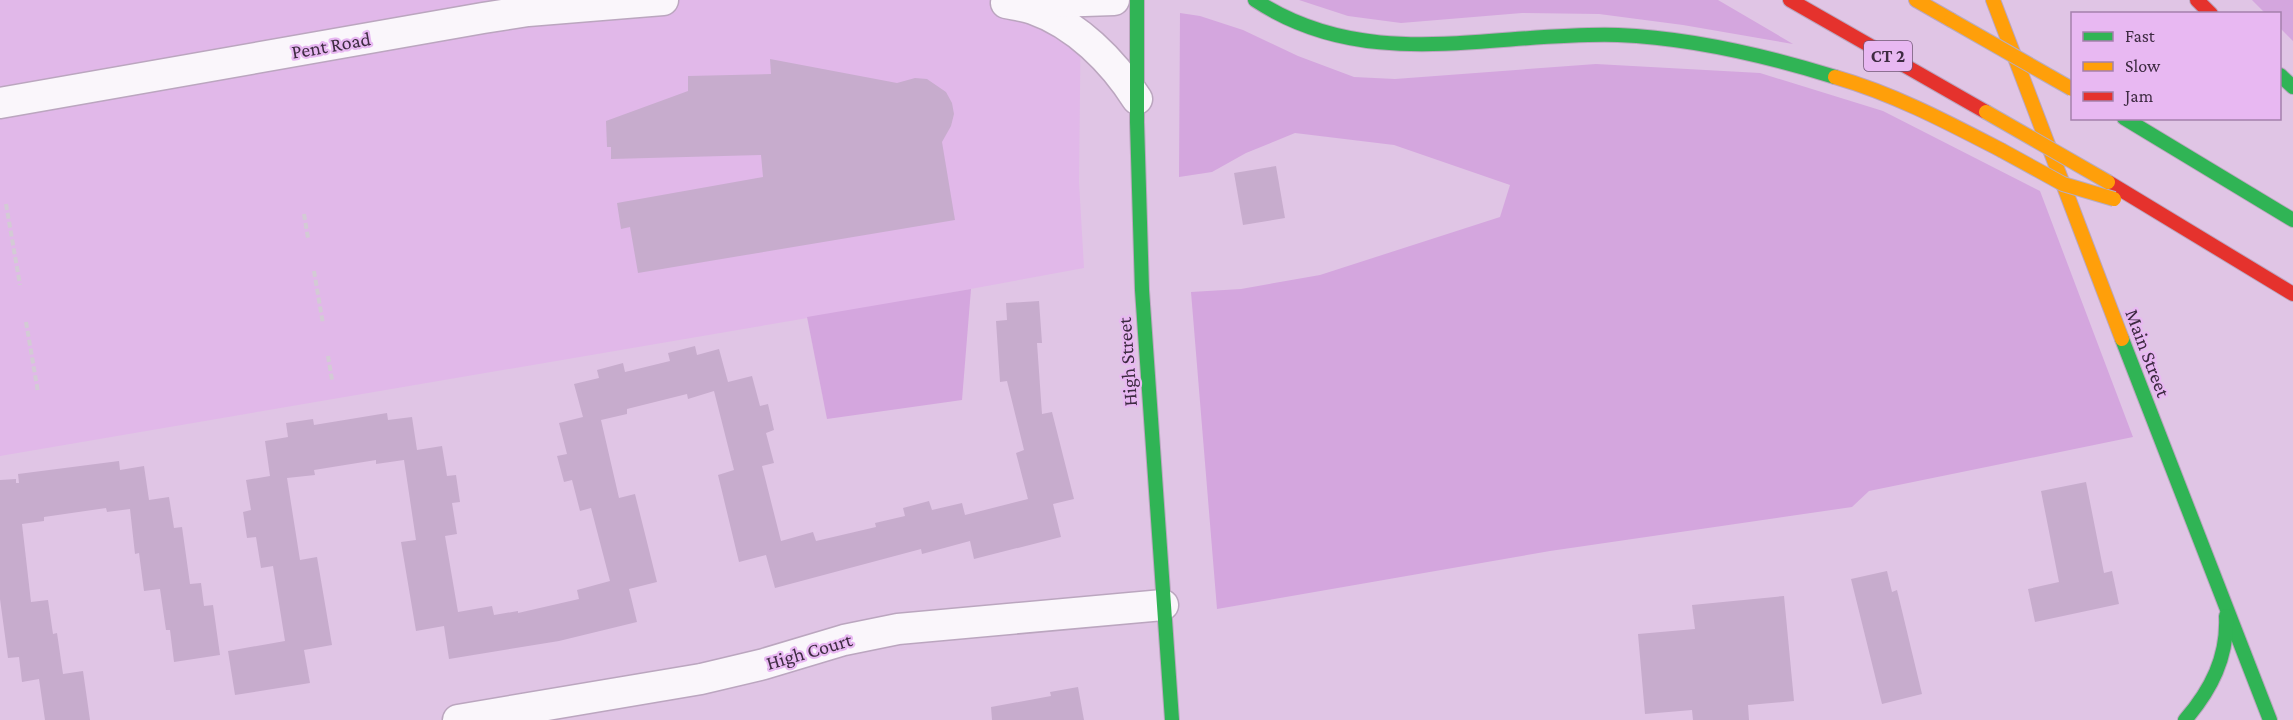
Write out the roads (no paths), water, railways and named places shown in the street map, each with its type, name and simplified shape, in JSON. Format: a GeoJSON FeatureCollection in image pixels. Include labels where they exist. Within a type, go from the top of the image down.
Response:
{"type":"FeatureCollection","features":[{"type":"Feature","properties":{"kind":"main road","name":"High Street"},"geometry":{"type":"LineString","coordinates":[[1137,0],[1142,290],[1172,720]]}},
{"type":"Feature","properties":{"kind":"main road","name":"CT 2"},"geometry":{"type":"LineString","coordinates":[[1790,0],[2155,209],[2293,294]]}},
{"type":"Feature","properties":{"kind":"main road"},"geometry":{"type":"LineString","coordinates":[[1916,0],[2071,88]]}},
{"type":"Feature","properties":{"kind":"main road","name":"Main Street"},"geometry":{"type":"LineString","coordinates":[[1993,0],[2223,603],[2270,720]]}},
{"type":"Feature","properties":{"kind":"main road"},"geometry":{"type":"LineString","coordinates":[[2197,0],[2209,12]]}},
{"type":"Feature","properties":{"kind":"main road"},"geometry":{"type":"LineString","coordinates":[[1249,1],[1319,33],[1377,44],[1410,45],[1614,35],[1702,43],[1784,61],[1860,84],[1927,111],[2063,184],[2115,200],[2155,209]]}},
{"type":"Feature","properties":{"kind":"main road"},"geometry":{"type":"LineString","coordinates":[[2281,76],[2293,87]]}},
{"type":"Feature","properties":{"kind":"main road"},"geometry":{"type":"LineString","coordinates":[[2127,120],[2293,220]]}},
{"type":"Feature","properties":{"kind":"main road"},"geometry":{"type":"LineString","coordinates":[[2185,720],[2204,695],[2223,653],[2227,623],[2223,603]]}},
{"type":"Feature","properties":{"kind":"main road"},"geometry":{"type":"LineString","coordinates":[[1167,656],[1186,707]]}},
{"type":"Feature","properties":{"kind":"street","name":"Pent Road"},"geometry":{"type":"LineString","coordinates":[[0,103],[528,11],[663,0]]}},
{"type":"Feature","properties":{"kind":"street"},"geometry":{"type":"LineString","coordinates":[[996,1],[1114,0]]}},
{"type":"Feature","properties":{"kind":"street"},"geometry":{"type":"LineString","coordinates":[[996,1],[1033,9],[1083,38],[1126,82],[1137,99]]}},
{"type":"Feature","properties":{"kind":"street","name":"High Court"},"geometry":{"type":"LineString","coordinates":[[458,720],[701,679],[764,664],[838,642],[898,629],[1163,605]]}}]}
